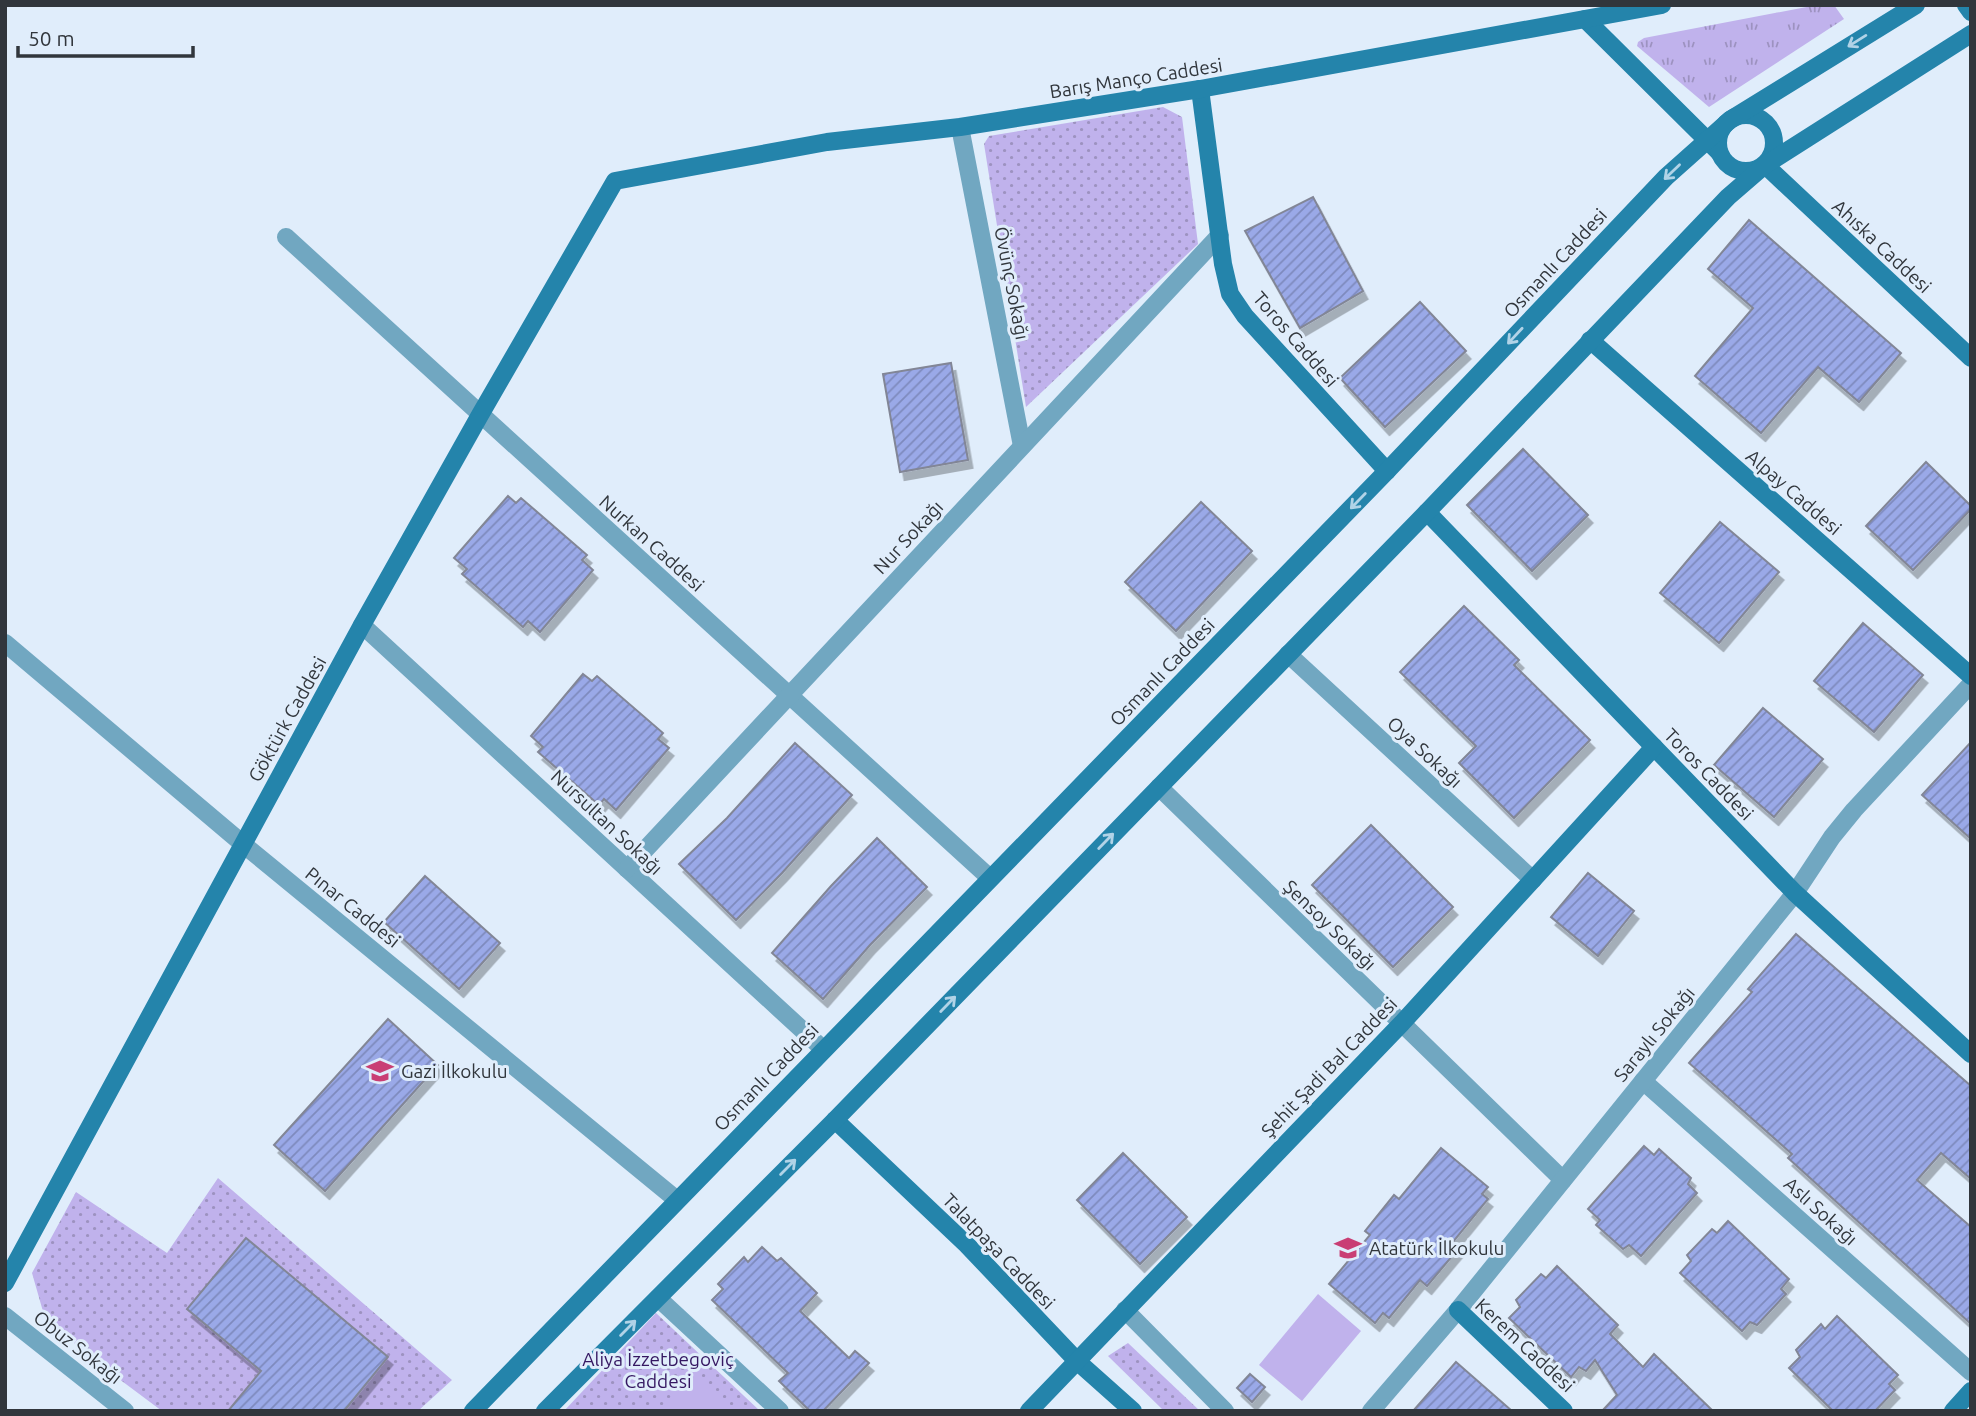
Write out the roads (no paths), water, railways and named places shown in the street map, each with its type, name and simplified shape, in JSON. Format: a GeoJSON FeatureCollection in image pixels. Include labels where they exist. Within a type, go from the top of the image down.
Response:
{"type":"FeatureCollection","features":[{"type":"Feature","properties":{"kind":"street","name":"Barış Manço Caddesi"},"geometry":{"type":"LineString","coordinates":[[615,181],[827,142],[960,127],[1200,89],[1662,5]]}},
{"type":"Feature","properties":{"kind":"street","name":"Osmanlı Caddesi"},"geometry":{"type":"LineString","coordinates":[[473,1411],[1387,471],[1640,204],[1713,146],[1730,120],[1916,5]]}},
{"type":"Feature","properties":{"kind":"street"},"geometry":{"type":"LineString","coordinates":[[1966,5],[1971,12]]}},
{"type":"Feature","properties":{"kind":"street"},"geometry":{"type":"LineString","coordinates":[[1585,19],[1713,146],[1730,167],[1748,172],[1765,165],[1774,148],[1771,130],[1758,117],[1748,115],[1730,120]]}},
{"type":"Feature","properties":{"kind":"street"},"geometry":{"type":"LineString","coordinates":[[545,1411],[835,1120],[1427,512],[1703,221],[1765,165],[1971,34]]}},
{"type":"Feature","properties":{"kind":"street","name":"Toros Caddesi"},"geometry":{"type":"LineString","coordinates":[[1200,89],[1230,294],[1245,316],[1387,471]]}},
{"type":"Feature","properties":{"kind":"street","name":"Övünç Sokağı"},"geometry":{"type":"LineString","coordinates":[[960,127],[1022,446]]}},
{"type":"Feature","properties":{"kind":"street","name":"Ahıska Caddesi"},"geometry":{"type":"LineString","coordinates":[[1765,165],[1971,358]]}},
{"type":"Feature","properties":{"kind":"street","name":"Göktürk Caddesi"},"geometry":{"type":"LineString","coordinates":[[5,1283],[362,625],[615,181]]}},
{"type":"Feature","properties":{"kind":"street","name":"Nur Sokağı"},"geometry":{"type":"LineString","coordinates":[[627,869],[1220,235]]}},
{"type":"Feature","properties":{"kind":"street","name":"Nurkan Caddesi"},"geometry":{"type":"LineString","coordinates":[[286,237],[990,878]]}},
{"type":"Feature","properties":{"kind":"street","name":"Alpay Caddesi"},"geometry":{"type":"LineString","coordinates":[[1590,340],[1971,676]]}},
{"type":"Feature","properties":{"kind":"street","name":"Toros Caddesi"},"geometry":{"type":"LineString","coordinates":[[1427,512],[1795,893],[1971,1054]]}},
{"type":"Feature","properties":{"kind":"street","name":"Nursultan Sokağı"},"geometry":{"type":"LineString","coordinates":[[362,625],[823,1049]]}},
{"type":"Feature","properties":{"kind":"street","name":"Pınar Caddesi"},"geometry":{"type":"LineString","coordinates":[[5,643],[243,844],[677,1200]]}},
{"type":"Feature","properties":{"kind":"street","name":"Oya Sokağı"},"geometry":{"type":"LineString","coordinates":[[1288,654],[1532,880]]}},
{"type":"Feature","properties":{"kind":"street","name":"Saraylı Sokağı"},"geometry":{"type":"LineString","coordinates":[[1371,1411],[1458,1310],[1795,893],[1832,837],[1854,810],[1971,684]]}},
{"type":"Feature","properties":{"kind":"street","name":"Şehit Şadi Bal Caddesi"},"geometry":{"type":"LineString","coordinates":[[1029,1411],[1402,1024],[1654,747]]}},
{"type":"Feature","properties":{"kind":"street","name":"Şensoy Sokağı"},"geometry":{"type":"LineString","coordinates":[[1159,787],[1563,1181]]}},
{"type":"Feature","properties":{"kind":"street","name":"Aslı Sokağı"},"geometry":{"type":"LineString","coordinates":[[1643,1081],[1971,1372]]}},
{"type":"Feature","properties":{"kind":"street","name":"Talatpaşa Caddesi"},"geometry":{"type":"LineString","coordinates":[[835,1120],[967,1245],[1078,1362],[1133,1411]]}},
{"type":"Feature","properties":{"kind":"street"},"geometry":{"type":"LineString","coordinates":[[658,1298],[780,1411]]}},
{"type":"Feature","properties":{"kind":"street"},"geometry":{"type":"LineString","coordinates":[[1125,1310],[1225,1411]]}},
{"type":"Feature","properties":{"kind":"street","name":"Kerem Caddesi"},"geometry":{"type":"LineString","coordinates":[[1458,1310],[1564,1411]]}},
{"type":"Feature","properties":{"kind":"street","name":"Obuz Sokağı"},"geometry":{"type":"LineString","coordinates":[[5,1316],[125,1411]]}},
{"type":"Feature","properties":{"kind":"street"},"geometry":{"type":"LineString","coordinates":[[1953,1411],[1971,1391]]}},
{"type":"Feature","properties":{"kind":"place","name":"Gazi İlkokulu"},"geometry":{"type":"Point","coordinates":[380,1071]}},
{"type":"Feature","properties":{"kind":"place","name":"Atatürk İlkokulu"},"geometry":{"type":"Point","coordinates":[1348,1248]}},
{"type":"Feature","properties":{"kind":"park label","name":"Aliya İzzetbegoviç Caddesi"},"geometry":{"type":"Point","coordinates":[658,1370]}}]}
